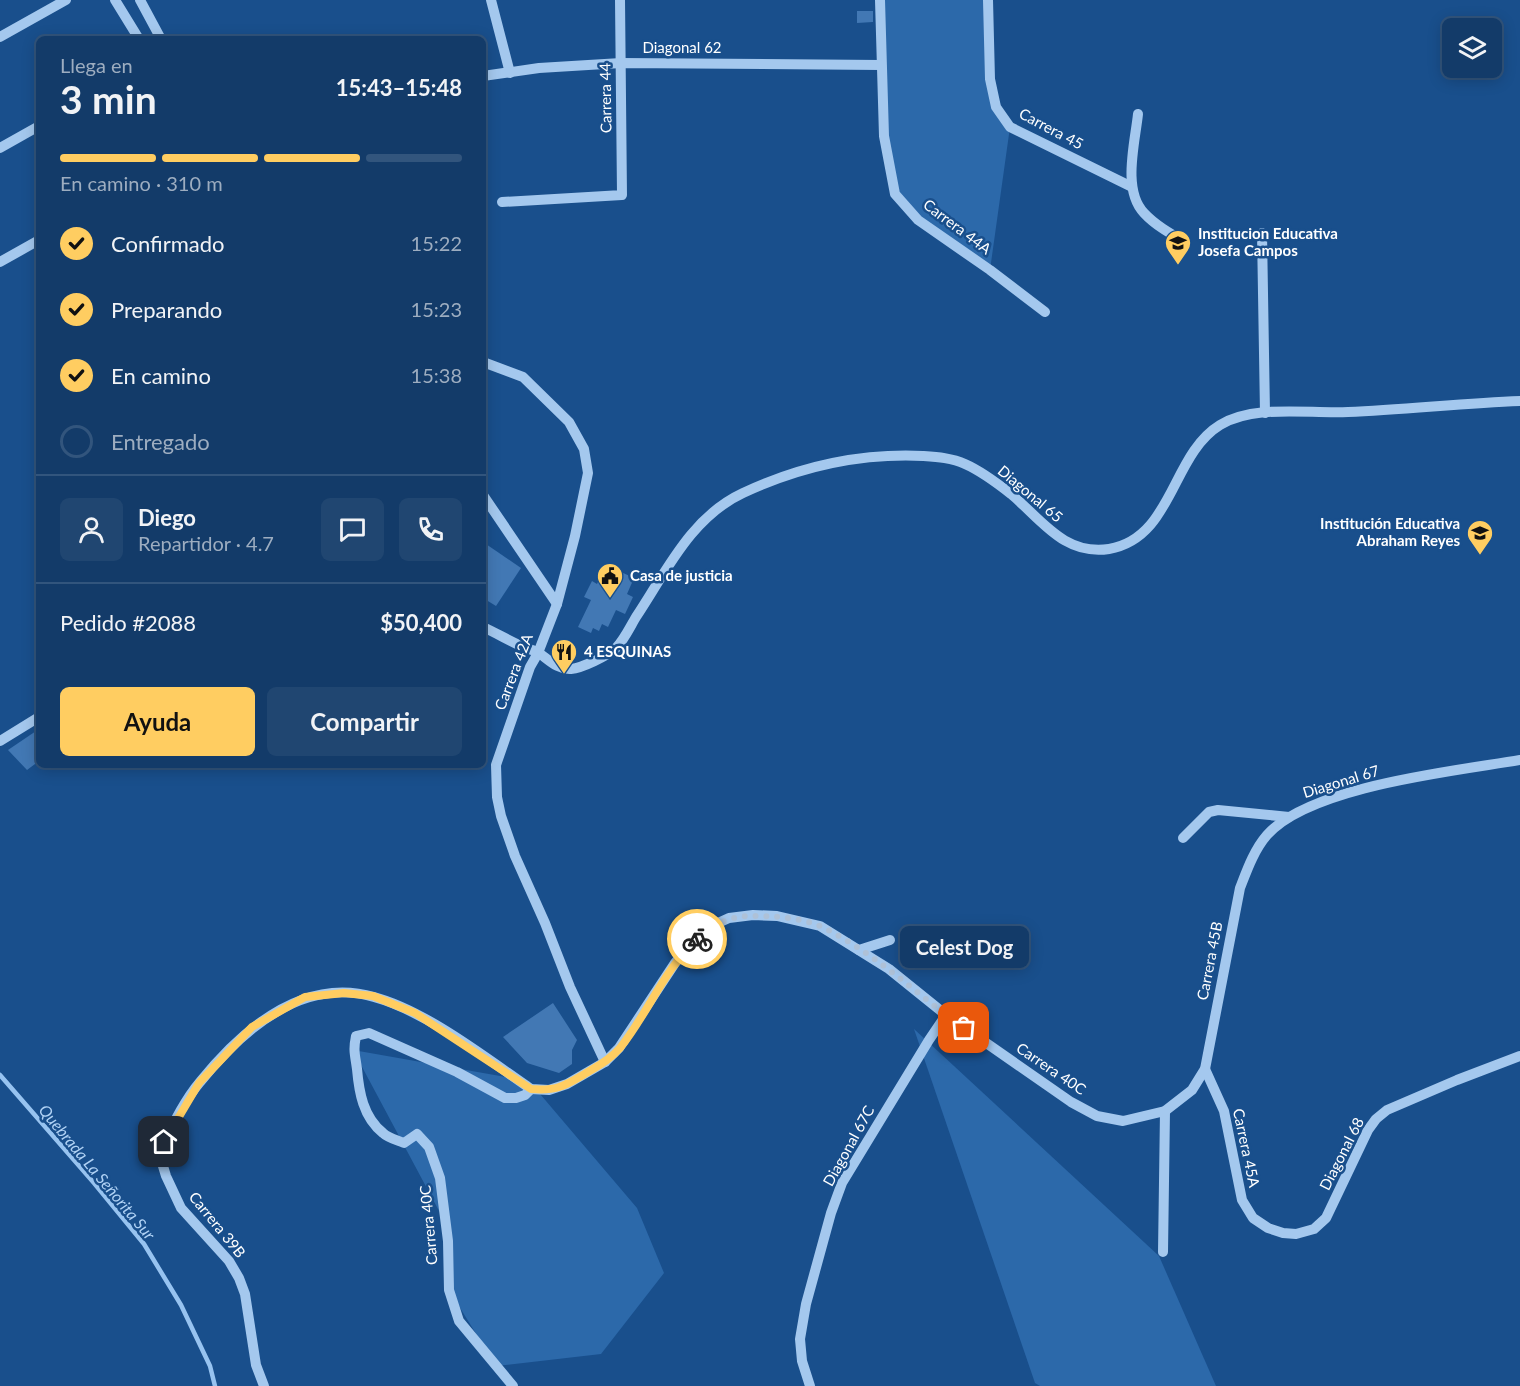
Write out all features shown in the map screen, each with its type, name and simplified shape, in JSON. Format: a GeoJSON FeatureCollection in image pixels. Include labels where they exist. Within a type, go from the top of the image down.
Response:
{"type":"FeatureCollection","features":[{"type":"Feature","properties":{"kind":"street"},"geometry":{"type":"LineString","coordinates":[[0,37],[66,0]]}},
{"type":"Feature","properties":{"kind":"street"},"geometry":{"type":"LineString","coordinates":[[115,0],[137,36]]}},
{"type":"Feature","properties":{"kind":"street"},"geometry":{"type":"LineString","coordinates":[[140,0],[159,36]]}},
{"type":"Feature","properties":{"kind":"street"},"geometry":{"type":"LineString","coordinates":[[491,0],[510,73]]}},
{"type":"Feature","properties":{"kind":"street","name":"Carrera 44"},"geometry":{"type":"LineString","coordinates":[[502,202],[622,195],[620,0]]}},
{"type":"Feature","properties":{"kind":"street","name":"Carrera 44A"},"geometry":{"type":"LineString","coordinates":[[880,0],[884,136],[895,194],[918,220],[1045,312]]}},
{"type":"Feature","properties":{"kind":"street","name":"Carrera 45"},"geometry":{"type":"LineString","coordinates":[[988,0],[990,79],[996,107],[1010,127],[1130,186]]}},
{"type":"Feature","properties":{"kind":"street","name":"Diagonal 62"},"geometry":{"type":"LineString","coordinates":[[486,75],[539,68],[621,63],[881,65]]}},
{"type":"Feature","properties":{"kind":"street"},"geometry":{"type":"LineString","coordinates":[[1138,114],[1130,186],[1137,204],[1144,213],[1166,231],[1185,242]]}},
{"type":"Feature","properties":{"kind":"street"},"geometry":{"type":"LineString","coordinates":[[0,148],[36,128]]}},
{"type":"Feature","properties":{"kind":"street"},"geometry":{"type":"LineString","coordinates":[[1262,233],[1265,413]]}},
{"type":"Feature","properties":{"kind":"street"},"geometry":{"type":"LineString","coordinates":[[0,262],[36,242]]}},
{"type":"Feature","properties":{"kind":"street","name":"Carrera 42A"},"geometry":{"type":"LineString","coordinates":[[486,363],[523,378],[569,422],[584,449],[588,473],[575,537],[557,604],[538,653],[530,667],[496,765],[497,797],[514,856],[605,1062]]}},
{"type":"Feature","properties":{"kind":"street","name":"Diagonal 65"},"geometry":{"type":"LineString","coordinates":[[486,628],[538,653],[550,664],[570,669],[593,662],[616,648],[668,565],[709,514],[743,493],[783,477],[827,464],[904,455],[940,457],[963,463],[988,477],[1012,495],[1049,530],[1071,545],[1088,550],[1110,549],[1133,540],[1160,513],[1202,439],[1221,424],[1243,414],[1345,412],[1520,401]]}},
{"type":"Feature","properties":{"kind":"street"},"geometry":{"type":"LineString","coordinates":[[486,499],[557,604]]}},
{"type":"Feature","properties":{"kind":"street"},"geometry":{"type":"LineString","coordinates":[[0,741],[36,719]]}},
{"type":"Feature","properties":{"kind":"street","name":"Diagonal 67"},"geometry":{"type":"LineString","coordinates":[[1289,818],[1329,799],[1400,780],[1520,760]]}},
{"type":"Feature","properties":{"kind":"street"},"geometry":{"type":"LineString","coordinates":[[1183,838],[1209,812],[1218,810],[1289,818]]}},
{"type":"Feature","properties":{"kind":"street","name":"Carrera 45B"},"geometry":{"type":"LineString","coordinates":[[1165,1111],[1192,1090],[1205,1069],[1240,888],[1251,861],[1268,835],[1289,818]]}},
{"type":"Feature","properties":{"kind":"street","name":"Carrera 40C"},"geometry":{"type":"LineString","coordinates":[[513,1386],[459,1321],[448,1290],[448,1240],[440,1178],[435,1163],[429,1147],[417,1134],[404,1143],[384,1135],[368,1117],[357,1086],[357,1067],[353,1050],[356,1036],[369,1033],[457,1072],[505,1098],[525,1095],[531,1089],[549,1090],[567,1084],[605,1062],[619,1048],[675,963],[707,928],[729,918],[777,916],[820,926],[859,950],[889,969],[946,1015],[1071,1102],[1097,1116],[1123,1121],[1165,1111]]}},
{"type":"Feature","properties":{"kind":"street"},"geometry":{"type":"LineString","coordinates":[[859,950],[890,940]]}},
{"type":"Feature","properties":{"kind":"street","name":"Carrera 39B"},"geometry":{"type":"LineString","coordinates":[[264,1386],[256,1365],[245,1294],[239,1278],[229,1261],[181,1208],[166,1176],[159,1153],[199,1083],[252,1027],[305,997],[344,993],[373,996],[415,1013],[531,1089]]}},
{"type":"Feature","properties":{"kind":"street","name":"Diagonal 67C"},"geometry":{"type":"LineString","coordinates":[[810,1386],[802,1361],[800,1339],[806,1304],[831,1213],[842,1183],[946,1015]]}},
{"type":"Feature","properties":{"kind":"street","name":"Diagonal 68"},"geometry":{"type":"LineString","coordinates":[[1242,1200],[1253,1218],[1268,1228],[1296,1234],[1314,1229],[1326,1218],[1368,1130],[1376,1119],[1387,1110],[1520,1056]]}},
{"type":"Feature","properties":{"kind":"street","name":"Carrera 45A"},"geometry":{"type":"LineString","coordinates":[[1205,1069],[1224,1111],[1242,1200]]}},
{"type":"Feature","properties":{"kind":"street"},"geometry":{"type":"LineString","coordinates":[[1163,1252],[1165,1111]]}},
{"type":"Feature","properties":{"kind":"shaded area"},"geometry":{"type":"Polygon","coordinates":[[[880,0],[988,0],[990,79],[1010,127],[990,270],[918,220],[895,194],[884,136],[880,0]]]}},
{"type":"Feature","properties":{"kind":"shaded area"},"geometry":{"type":"Polygon","coordinates":[[[914,1029],[1159,1256],[1216,1386],[1040,1386],[1035,1383],[914,1029]]]}},
{"type":"Feature","properties":{"kind":"shaded area"},"geometry":{"type":"Polygon","coordinates":[[[353,1050],[529,1081],[637,1208],[664,1273],[601,1354],[496,1366],[449,1290],[446,1224],[353,1050]]]}},
{"type":"Feature","properties":{"kind":"building"},"geometry":{"type":"Polygon","coordinates":[[[857,11],[873,11],[873,22],[857,23],[857,11]]]}},
{"type":"Feature","properties":{"kind":"building"},"geometry":{"type":"Polygon","coordinates":[[[486,544],[521,568],[496,606],[486,600],[486,544]]]}},
{"type":"Feature","properties":{"kind":"building","name":"Casa de justicia"},"geometry":{"type":"Polygon","coordinates":[[[606,565],[634,578],[627,594],[633,597],[625,614],[616,610],[608,627],[602,624],[599,631],[593,628],[591,633],[578,627],[591,600],[584,597],[592,581],[597,584],[606,565]]]}},
{"type":"Feature","properties":{"kind":"building"},"geometry":{"type":"Polygon","coordinates":[[[36,731],[36,763],[27,770],[8,750],[36,731]]]}},
{"type":"Feature","properties":{"kind":"building"},"geometry":{"type":"Polygon","coordinates":[[[553,1003],[577,1040],[572,1050],[572,1064],[559,1073],[527,1063],[503,1037],[553,1003]]]}},
{"type":"Feature","properties":{"kind":"waterway","name":"Quebrada La Señorita Sur"},"geometry":{"type":"LineString","coordinates":[[0,1075],[144,1244],[181,1305],[210,1366],[215,1386]]}},
{"type":"Feature","properties":{"kind":"way so far"},"geometry":{"type":"LineString","coordinates":[[697,939],[707,928],[729,918],[753,915],[777,916],[820,926],[889,969],[964,1028]]}},
{"type":"Feature","properties":{"kind":"place","name":"Institucion Educativa Josefa Campos"},"geometry":{"type":"Point","coordinates":[1178,266]}},
{"type":"Feature","properties":{"kind":"place","name":"Institución Educativa Abraham Reyes"},"geometry":{"type":"Point","coordinates":[1480,556]}},
{"type":"Feature","properties":{"kind":"place","name":"Casa de justicia"},"geometry":{"type":"Point","coordinates":[610,599]}},
{"type":"Feature","properties":{"kind":"place","name":"4 ESQUINAS"},"geometry":{"type":"Point","coordinates":[564,675]}},
{"type":"Feature","properties":{"kind":"place","name":"Celest Dog"},"geometry":{"type":"Point","coordinates":[964,1028]}},
{"type":"Feature","properties":{"kind":"route"},"geometry":{"type":"LineString","coordinates":[[164,1142],[199,1083],[252,1027],[305,997],[344,993],[373,996],[415,1013],[531,1089],[549,1090],[567,1084],[605,1062],[619,1048],[675,963],[697,939]]}}]}
